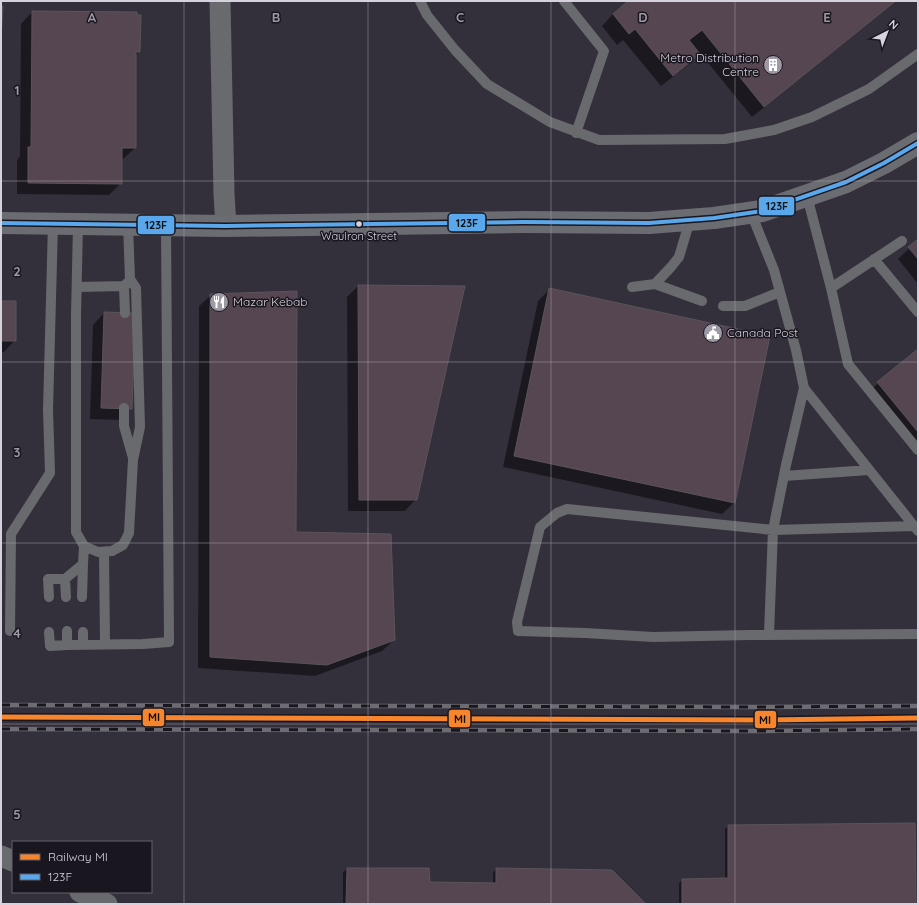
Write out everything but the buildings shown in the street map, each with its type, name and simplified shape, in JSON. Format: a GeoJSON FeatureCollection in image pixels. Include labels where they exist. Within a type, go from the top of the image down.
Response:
{"type":"FeatureCollection","features":[{"type":"Feature","properties":{"kind":"main road"},"geometry":{"type":"LineString","coordinates":[[3,224],[226,226],[519,222],[649,223],[690,220],[762,211],[807,196],[846,182],[884,163],[918,143]]}},
{"type":"Feature","properties":{"kind":"street"},"geometry":{"type":"LineString","coordinates":[[220,1],[226,226]]}},
{"type":"Feature","properties":{"kind":"street"},"geometry":{"type":"LineString","coordinates":[[1,856],[12,861]]}},
{"type":"Feature","properties":{"kind":"street"},"geometry":{"type":"LineString","coordinates":[[82,893],[107,904]]}},
{"type":"Feature","properties":{"kind":"lane"},"geometry":{"type":"LineString","coordinates":[[420,1],[427,15],[455,50],[487,84],[550,122],[576,133],[599,140],[725,140],[774,130],[812,117],[869,89],[918,54]]}},
{"type":"Feature","properties":{"kind":"lane"},"geometry":{"type":"LineString","coordinates":[[564,1],[604,51],[576,133]]}},
{"type":"Feature","properties":{"kind":"lane"},"geometry":{"type":"LineString","coordinates":[[807,196],[831,288],[848,364],[918,450]]}},
{"type":"Feature","properties":{"kind":"lane"},"geometry":{"type":"LineString","coordinates":[[751,213],[774,270],[796,350],[804,388],[773,530],[769,634]]}},
{"type":"Feature","properties":{"kind":"lane"},"geometry":{"type":"LineString","coordinates":[[655,284],[679,257],[690,220]]}},
{"type":"Feature","properties":{"kind":"lane"},"geometry":{"type":"LineString","coordinates":[[10,631],[10,534],[50,473],[48,410],[53,224]]}},
{"type":"Feature","properties":{"kind":"lane"},"geometry":{"type":"LineString","coordinates":[[78,224],[76,316],[76,532],[84,546],[82,597]]}},
{"type":"Feature","properties":{"kind":"lane"},"geometry":{"type":"LineString","coordinates":[[125,313],[128,225]]}},
{"type":"Feature","properties":{"kind":"lane"},"geometry":{"type":"LineString","coordinates":[[50,632],[50,646],[169,642],[166,226]]}},
{"type":"Feature","properties":{"kind":"lane"},"geometry":{"type":"LineString","coordinates":[[831,288],[902,241]]}},
{"type":"Feature","properties":{"kind":"lane"},"geometry":{"type":"LineString","coordinates":[[874,259],[918,312]]}},
{"type":"Feature","properties":{"kind":"lane"},"geometry":{"type":"LineString","coordinates":[[77,287],[127,283],[136,288],[140,427],[133,460],[128,533],[123,545],[112,552],[98,552],[84,546]]}},
{"type":"Feature","properties":{"kind":"lane"},"geometry":{"type":"LineString","coordinates":[[632,287],[655,284],[702,301]]}},
{"type":"Feature","properties":{"kind":"lane"},"geometry":{"type":"LineString","coordinates":[[723,306],[745,306],[780,292]]}},
{"type":"Feature","properties":{"kind":"lane"},"geometry":{"type":"LineString","coordinates":[[804,388],[916,528]]}},
{"type":"Feature","properties":{"kind":"lane"},"geometry":{"type":"LineString","coordinates":[[124,408],[124,426],[133,460]]}},
{"type":"Feature","properties":{"kind":"lane"},"geometry":{"type":"LineString","coordinates":[[784,476],[869,470]]}},
{"type":"Feature","properties":{"kind":"lane"},"geometry":{"type":"LineString","coordinates":[[916,528],[773,530],[566,509],[557,513],[540,528],[517,622],[518,631],[585,632],[653,637],[769,634],[918,634]]}},
{"type":"Feature","properties":{"kind":"lane"},"geometry":{"type":"LineString","coordinates":[[104,552],[106,644]]}},
{"type":"Feature","properties":{"kind":"lane"},"geometry":{"type":"LineString","coordinates":[[49,597],[48,579],[65,579],[83,564]]}},
{"type":"Feature","properties":{"kind":"lane"},"geometry":{"type":"LineString","coordinates":[[65,579],[66,597]]}},
{"type":"Feature","properties":{"kind":"lane"},"geometry":{"type":"LineString","coordinates":[[66,632],[67,645]]}},
{"type":"Feature","properties":{"kind":"lane"},"geometry":{"type":"LineString","coordinates":[[83,632],[83,645]]}},
{"type":"Feature","properties":{"kind":"railway"},"geometry":{"type":"LineString","coordinates":[[1,705],[918,706]]}},
{"type":"Feature","properties":{"kind":"railway"},"geometry":{"type":"LineString","coordinates":[[1,729],[756,731],[918,729]]}},
{"type":"Feature","properties":{"kind":"rail line","name":"MI"},"geometry":{"type":"LineString","coordinates":[[1,717],[757,720],[918,718]]}},
{"type":"Feature","properties":{"kind":"transit line","name":"123F"},"geometry":{"type":"LineString","coordinates":[[1,223],[226,226],[524,222],[649,223],[714,218],[762,211],[846,182],[884,163],[918,143]]}},
{"type":"Feature","properties":{"kind":"place","name":"Metro Distribution Centre"},"geometry":{"type":"Point","coordinates":[773,65]}},
{"type":"Feature","properties":{"kind":"place","name":"Waulron Street"},"geometry":{"type":"Point","coordinates":[359,224]}},
{"type":"Feature","properties":{"kind":"place","name":"Mazar Kebab"},"geometry":{"type":"Point","coordinates":[219,302]}},
{"type":"Feature","properties":{"kind":"place","name":"Canada Post"},"geometry":{"type":"Point","coordinates":[713,333]}}]}
